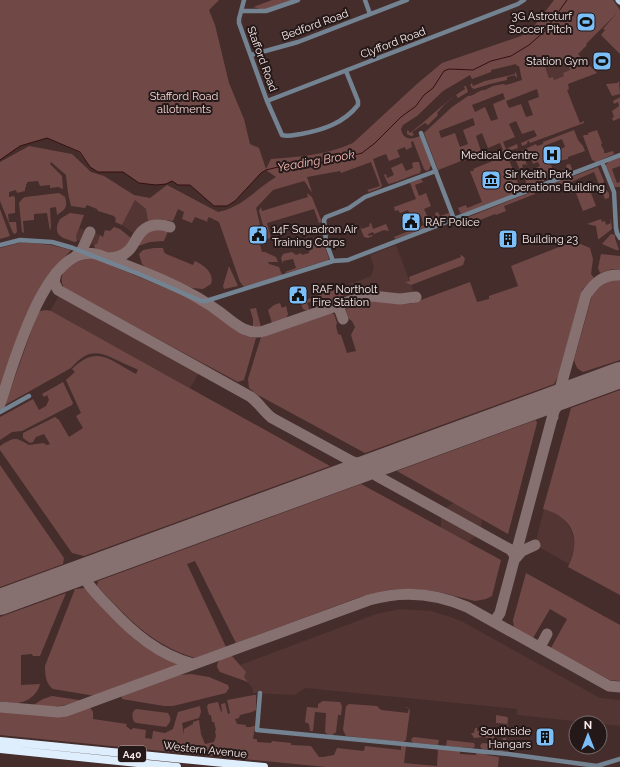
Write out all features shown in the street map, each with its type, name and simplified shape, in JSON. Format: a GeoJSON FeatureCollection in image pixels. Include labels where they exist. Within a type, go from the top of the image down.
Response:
{"type":"FeatureCollection","features":[{"type":"Feature","properties":{"kind":"highway","name":"Western Avenue"},"geometry":{"type":"LineString","coordinates":[[0,741],[264,767]]}},
{"type":"Feature","properties":{"kind":"highway","name":"Western Avenue"},"geometry":{"type":"LineString","coordinates":[[0,749],[177,767]]}},
{"type":"Feature","properties":{"kind":"street","name":"Stafford Road"},"geometry":{"type":"LineString","coordinates":[[244,0],[239,23],[267,101],[282,135],[298,135],[312,132],[330,126],[345,118],[358,105],[346,71]]}},
{"type":"Feature","properties":{"kind":"street"},"geometry":{"type":"LineString","coordinates":[[241,11],[266,11],[298,0]]}},
{"type":"Feature","properties":{"kind":"street"},"geometry":{"type":"LineString","coordinates":[[365,0],[370,14]]}},
{"type":"Feature","properties":{"kind":"street","name":"Bedford Road"},"geometry":{"type":"LineString","coordinates":[[251,55],[298,42],[407,0]]}},
{"type":"Feature","properties":{"kind":"street","name":"Clyfford Road"},"geometry":{"type":"LineString","coordinates":[[267,101],[518,4],[524,0]]}},
{"type":"Feature","properties":{"kind":"street"},"geometry":{"type":"LineString","coordinates":[[421,133],[454,219]]}},
{"type":"Feature","properties":{"kind":"street"},"geometry":{"type":"LineString","coordinates":[[0,245],[20,240],[52,242],[73,248],[139,274],[204,302],[333,261],[348,260],[620,155]]}},
{"type":"Feature","properties":{"kind":"street"},"geometry":{"type":"LineString","coordinates":[[602,162],[614,192],[616,228],[620,238]]}},
{"type":"Feature","properties":{"kind":"street"},"geometry":{"type":"LineString","coordinates":[[333,261],[326,242],[324,220],[326,217],[349,208],[365,197],[436,171]]}},
{"type":"Feature","properties":{"kind":"street"},"geometry":{"type":"LineString","coordinates":[[0,412],[29,396]]}},
{"type":"Feature","properties":{"kind":"street"},"geometry":{"type":"LineString","coordinates":[[260,693],[257,730],[506,754],[597,766],[620,759]]}},
{"type":"Feature","properties":{"kind":"shaded area"},"geometry":{"type":"Polygon","coordinates":[[[569,51],[570,70],[564,76],[554,80],[550,78],[545,66],[569,51]]]}},
{"type":"Feature","properties":{"kind":"shaded area"},"geometry":{"type":"Polygon","coordinates":[[[135,200],[146,209],[148,227],[144,229],[138,237],[122,225],[135,200]]]}},
{"type":"Feature","properties":{"kind":"shaded area"},"geometry":{"type":"Polygon","coordinates":[[[79,228],[100,235],[97,244],[94,245],[77,240],[76,236],[79,228]]]}},
{"type":"Feature","properties":{"kind":"shaded area"},"geometry":{"type":"Polygon","coordinates":[[[396,245],[417,301],[410,304],[398,304],[373,301],[361,302],[349,306],[342,287],[371,276],[374,267],[370,255],[396,245]]]}},
{"type":"Feature","properties":{"kind":"shaded area"},"geometry":{"type":"Polygon","coordinates":[[[64,287],[204,364],[190,388],[50,311],[64,287]]]}},
{"type":"Feature","properties":{"kind":"shaded area"},"geometry":{"type":"Polygon","coordinates":[[[454,503],[482,519],[481,529],[478,535],[468,542],[441,528],[441,518],[444,511],[448,506],[454,503]]]}},
{"type":"Feature","properties":{"kind":"shaded area"},"geometry":{"type":"Polygon","coordinates":[[[544,509],[559,514],[571,530],[575,543],[569,564],[535,545],[544,509]]]}},
{"type":"Feature","properties":{"kind":"shaded area"},"geometry":{"type":"Polygon","coordinates":[[[400,609],[431,611],[463,622],[600,698],[620,700],[620,726],[608,725],[608,715],[568,715],[568,720],[517,715],[517,709],[305,688],[295,695],[253,693],[253,689],[244,677],[240,665],[376,614],[400,609]]]}},
{"type":"Feature","properties":{"kind":"green space","name":"Stafford Road allotments"},"geometry":{"type":"Polygon","coordinates":[[[0,0],[219,0],[209,10],[215,25],[229,83],[244,119],[250,144],[259,148],[266,169],[271,159],[323,153],[353,143],[442,63],[521,36],[531,30],[554,0],[613,0],[620,10],[620,54],[601,35],[605,30],[603,29],[617,13],[578,54],[597,73],[568,84],[569,89],[567,90],[580,123],[584,121],[584,123],[530,143],[529,141],[527,144],[522,146],[521,143],[537,136],[534,130],[522,134],[516,121],[509,124],[515,137],[503,142],[506,149],[517,144],[518,148],[501,152],[501,154],[489,159],[488,156],[503,150],[500,143],[488,148],[482,133],[476,136],[481,151],[470,155],[464,159],[465,161],[461,161],[438,170],[424,133],[452,107],[468,96],[493,86],[503,84],[506,85],[522,80],[519,66],[516,64],[491,70],[491,72],[472,79],[470,75],[443,91],[417,116],[403,125],[401,129],[402,133],[408,138],[420,136],[431,165],[429,170],[426,171],[424,169],[413,141],[411,142],[412,147],[406,150],[405,147],[397,150],[400,157],[389,161],[386,154],[373,159],[382,186],[369,192],[367,190],[380,186],[371,162],[341,173],[340,171],[307,177],[312,192],[304,181],[273,190],[256,208],[260,225],[253,228],[257,241],[263,240],[260,230],[262,230],[265,240],[262,241],[263,244],[260,245],[262,252],[276,257],[278,262],[268,262],[269,264],[279,267],[282,275],[244,287],[240,282],[219,222],[209,217],[207,220],[208,222],[195,217],[192,223],[182,219],[184,212],[178,209],[173,221],[158,219],[148,222],[146,209],[135,200],[122,225],[115,222],[116,219],[114,216],[98,211],[97,209],[87,205],[85,208],[71,206],[66,175],[51,162],[50,164],[62,176],[63,189],[58,187],[50,188],[50,185],[40,186],[38,181],[27,182],[25,191],[17,193],[16,190],[9,192],[9,197],[14,196],[15,198],[15,213],[8,214],[9,222],[16,222],[17,232],[15,234],[13,233],[0,201],[0,162],[29,146],[72,154],[91,172],[104,176],[134,195],[150,198],[167,185],[218,212],[242,202],[276,177],[266,170],[261,173],[235,201],[227,206],[214,206],[190,185],[178,185],[172,181],[166,184],[156,185],[139,183],[123,172],[98,172],[90,167],[79,152],[47,138],[20,146],[0,160],[0,0]],[[567,62],[554,67],[553,63],[545,66],[549,78],[553,77],[554,80],[564,76],[563,73],[570,70],[567,62]],[[537,89],[506,101],[509,108],[521,104],[526,117],[533,115],[528,101],[539,97],[537,89]],[[503,93],[472,105],[475,112],[485,107],[491,121],[498,119],[493,104],[505,99],[503,93]],[[473,118],[439,131],[441,138],[455,133],[460,147],[468,144],[463,130],[475,125],[473,118]]]}},
{"type":"Feature","properties":{"kind":"green space"},"geometry":{"type":"Polygon","coordinates":[[[272,0],[293,0],[264,10],[253,7],[272,0]]]}},
{"type":"Feature","properties":{"kind":"green space"},"geometry":{"type":"Polygon","coordinates":[[[515,71],[517,76],[516,78],[515,75],[507,77],[507,80],[474,89],[470,85],[472,83],[473,86],[485,81],[515,74],[515,71]]]}},
{"type":"Feature","properties":{"kind":"green space"},"geometry":{"type":"Polygon","coordinates":[[[619,81],[620,94],[612,96],[606,84],[617,83],[619,81]]]}},
{"type":"Feature","properties":{"kind":"green space"},"geometry":{"type":"Polygon","coordinates":[[[464,86],[466,86],[468,92],[458,98],[456,95],[465,89],[464,86]]]}},
{"type":"Feature","properties":{"kind":"green space"},"geometry":{"type":"Polygon","coordinates":[[[620,97],[620,118],[613,121],[612,118],[614,117],[612,111],[619,106],[618,102],[614,104],[613,101],[620,97]]]}},
{"type":"Feature","properties":{"kind":"green space"},"geometry":{"type":"Polygon","coordinates":[[[444,105],[437,113],[438,115],[428,125],[425,123],[412,132],[414,135],[411,136],[407,134],[408,130],[410,133],[444,105]]]}},
{"type":"Feature","properties":{"kind":"green space"},"geometry":{"type":"Polygon","coordinates":[[[574,130],[585,151],[568,157],[568,159],[559,161],[555,151],[565,147],[562,139],[544,146],[554,173],[567,168],[566,165],[570,164],[572,169],[571,171],[547,179],[542,169],[536,168],[540,166],[538,162],[533,164],[531,157],[528,158],[528,156],[525,159],[527,166],[525,164],[522,165],[523,173],[520,170],[513,154],[510,154],[521,152],[536,144],[537,146],[543,144],[543,142],[574,130]]]}},
{"type":"Feature","properties":{"kind":"green space"},"geometry":{"type":"Polygon","coordinates":[[[597,130],[604,153],[613,151],[614,154],[596,162],[592,160],[583,136],[597,130]]]}},
{"type":"Feature","properties":{"kind":"green space"},"geometry":{"type":"Polygon","coordinates":[[[620,156],[620,166],[612,169],[617,183],[620,182],[620,187],[615,187],[605,166],[610,160],[620,156]]]}},
{"type":"Feature","properties":{"kind":"green space"},"geometry":{"type":"Polygon","coordinates":[[[508,157],[519,186],[521,186],[518,192],[461,214],[458,208],[466,205],[467,208],[482,202],[470,171],[474,171],[473,169],[500,158],[501,160],[508,157]]]}},
{"type":"Feature","properties":{"kind":"green space"},"geometry":{"type":"Polygon","coordinates":[[[419,162],[421,170],[420,173],[389,184],[387,182],[384,175],[386,174],[387,178],[394,175],[391,168],[402,163],[406,171],[413,168],[412,163],[419,162]]]}},
{"type":"Feature","properties":{"kind":"green space"},"geometry":{"type":"Polygon","coordinates":[[[598,167],[604,181],[603,184],[609,193],[609,198],[605,199],[594,172],[571,182],[570,181],[548,189],[547,186],[598,167]]]}},
{"type":"Feature","properties":{"kind":"green space"},"geometry":{"type":"Polygon","coordinates":[[[537,169],[540,171],[544,180],[543,183],[532,187],[527,186],[525,179],[526,174],[537,169]]]}},
{"type":"Feature","properties":{"kind":"green space"},"geometry":{"type":"Polygon","coordinates":[[[421,179],[423,182],[415,185],[419,196],[426,193],[431,206],[424,209],[428,218],[436,216],[435,213],[438,212],[440,216],[449,213],[451,216],[448,220],[438,223],[436,220],[427,224],[428,227],[395,239],[394,237],[424,225],[420,214],[411,217],[408,210],[400,213],[398,210],[395,211],[394,207],[416,199],[410,183],[421,179]]]}},
{"type":"Feature","properties":{"kind":"green space"},"geometry":{"type":"Polygon","coordinates":[[[572,183],[577,193],[589,188],[596,206],[583,211],[572,183]]]}},
{"type":"Feature","properties":{"kind":"green space"},"geometry":{"type":"Polygon","coordinates":[[[534,191],[535,194],[504,206],[506,211],[460,228],[458,224],[457,227],[456,222],[534,191]]]}},
{"type":"Feature","properties":{"kind":"green space"},"geometry":{"type":"Polygon","coordinates":[[[59,193],[65,197],[66,206],[64,210],[57,215],[56,207],[50,208],[50,231],[47,213],[34,214],[34,220],[23,221],[24,233],[22,232],[19,203],[22,199],[25,197],[59,193]]]}},
{"type":"Feature","properties":{"kind":"green space"},"geometry":{"type":"Polygon","coordinates":[[[307,193],[312,197],[322,222],[319,223],[314,209],[267,223],[271,238],[267,239],[259,211],[261,207],[262,211],[308,197],[307,193]]]}},
{"type":"Feature","properties":{"kind":"green space"},"geometry":{"type":"Polygon","coordinates":[[[0,209],[10,236],[0,239],[0,209]]]}},
{"type":"Feature","properties":{"kind":"green space"},"geometry":{"type":"Polygon","coordinates":[[[70,213],[84,215],[76,236],[77,241],[75,242],[60,235],[57,229],[60,219],[70,213]]]}},
{"type":"Feature","properties":{"kind":"green space"},"geometry":{"type":"Polygon","coordinates":[[[601,219],[602,222],[605,221],[606,225],[611,223],[610,219],[611,220],[612,229],[598,239],[596,226],[587,224],[601,219]]]}},
{"type":"Feature","properties":{"kind":"green space"},"geometry":{"type":"Polygon","coordinates":[[[371,223],[373,229],[386,224],[389,231],[384,230],[374,234],[373,232],[368,234],[369,236],[373,236],[368,238],[364,237],[360,227],[362,229],[370,226],[369,224],[371,223]]]}},
{"type":"Feature","properties":{"kind":"green space"},"geometry":{"type":"Polygon","coordinates":[[[114,227],[120,229],[131,238],[129,245],[121,252],[110,254],[95,248],[94,245],[97,244],[100,235],[103,237],[105,230],[110,231],[114,227]]]}},
{"type":"Feature","properties":{"kind":"green space"},"geometry":{"type":"Polygon","coordinates":[[[169,229],[164,241],[150,242],[138,246],[145,235],[152,230],[169,229]]]}},
{"type":"Feature","properties":{"kind":"green space"},"geometry":{"type":"Polygon","coordinates":[[[611,234],[615,235],[619,250],[602,244],[611,234]]]}},
{"type":"Feature","properties":{"kind":"green space"},"geometry":{"type":"Polygon","coordinates":[[[23,242],[51,245],[71,250],[47,277],[26,315],[0,390],[0,248],[23,242]]]}},
{"type":"Feature","properties":{"kind":"green space"},"geometry":{"type":"Polygon","coordinates":[[[321,243],[324,244],[329,258],[328,260],[286,273],[285,272],[296,268],[293,259],[283,261],[283,264],[281,258],[283,254],[292,252],[296,255],[301,253],[302,255],[309,253],[309,251],[313,249],[313,245],[321,243]]]}},
{"type":"Feature","properties":{"kind":"green space"},"geometry":{"type":"Polygon","coordinates":[[[569,243],[578,243],[590,248],[593,259],[591,274],[594,278],[582,290],[559,375],[554,384],[365,453],[258,395],[249,388],[248,379],[261,337],[330,313],[334,314],[338,334],[341,335],[347,353],[356,351],[351,335],[355,327],[349,319],[346,310],[349,306],[361,302],[373,301],[410,304],[470,282],[477,302],[489,299],[489,296],[518,286],[511,266],[569,243]]]}},
{"type":"Feature","properties":{"kind":"green space"},"geometry":{"type":"Polygon","coordinates":[[[163,248],[166,254],[193,265],[195,261],[202,265],[210,273],[212,280],[211,284],[203,289],[192,288],[148,270],[142,264],[139,254],[143,250],[163,248]]]}},
{"type":"Feature","properties":{"kind":"green space"},"geometry":{"type":"Polygon","coordinates":[[[601,254],[620,256],[620,269],[612,269],[600,273],[598,268],[601,254]]]}},
{"type":"Feature","properties":{"kind":"green space"},"geometry":{"type":"Polygon","coordinates":[[[460,255],[465,259],[463,265],[411,285],[405,282],[410,281],[409,277],[461,257],[460,255]]]}},
{"type":"Feature","properties":{"kind":"green space"},"geometry":{"type":"Polygon","coordinates":[[[93,258],[188,297],[246,336],[256,338],[244,380],[238,382],[65,289],[62,283],[64,272],[69,267],[81,261],[93,258]]]}},
{"type":"Feature","properties":{"kind":"green space"},"geometry":{"type":"Polygon","coordinates":[[[229,266],[238,286],[224,289],[223,286],[229,266]]]}},
{"type":"Feature","properties":{"kind":"green space"},"geometry":{"type":"Polygon","coordinates":[[[609,280],[620,280],[620,360],[583,372],[579,370],[574,360],[593,292],[609,280]]]}},
{"type":"Feature","properties":{"kind":"green space"},"geometry":{"type":"Polygon","coordinates":[[[342,287],[344,294],[342,299],[326,304],[321,303],[317,296],[314,300],[307,303],[309,308],[308,311],[303,309],[300,302],[342,287]]]}},
{"type":"Feature","properties":{"kind":"green space"},"geometry":{"type":"Polygon","coordinates":[[[280,303],[282,308],[286,306],[288,314],[286,319],[272,323],[268,310],[274,305],[280,303]]]}},
{"type":"Feature","properties":{"kind":"green space"},"geometry":{"type":"Polygon","coordinates":[[[256,308],[261,327],[253,328],[253,319],[250,309],[256,308]]]}},
{"type":"Feature","properties":{"kind":"green space"},"geometry":{"type":"Polygon","coordinates":[[[40,311],[51,311],[330,466],[84,556],[72,553],[0,450],[0,446],[14,439],[29,445],[43,443],[47,445],[50,444],[44,434],[36,437],[33,442],[30,443],[23,438],[23,433],[55,417],[59,420],[69,437],[83,428],[76,416],[81,413],[66,380],[75,372],[72,369],[81,361],[90,357],[105,357],[136,374],[138,370],[109,356],[96,353],[90,354],[84,356],[71,368],[5,405],[37,315],[40,311]]]}},
{"type":"Feature","properties":{"kind":"green space"},"geometry":{"type":"Polygon","coordinates":[[[63,382],[73,403],[72,405],[22,431],[12,432],[0,440],[0,417],[33,399],[39,410],[46,406],[49,400],[47,395],[44,397],[42,394],[63,382]]]}},
{"type":"Feature","properties":{"kind":"green space"},"geometry":{"type":"Polygon","coordinates":[[[620,390],[620,595],[568,567],[574,547],[572,530],[568,523],[562,518],[543,509],[571,408],[620,390]]]}},
{"type":"Feature","properties":{"kind":"green space"},"geometry":{"type":"Polygon","coordinates":[[[536,420],[537,423],[508,534],[397,471],[536,420]]]}},
{"type":"Feature","properties":{"kind":"green space"},"geometry":{"type":"Polygon","coordinates":[[[0,465],[64,558],[63,564],[0,587],[0,465]]]}},
{"type":"Feature","properties":{"kind":"green space"},"geometry":{"type":"Polygon","coordinates":[[[361,484],[501,560],[492,596],[475,601],[439,592],[418,589],[388,590],[360,597],[236,643],[195,561],[187,564],[226,647],[195,658],[179,652],[152,638],[119,609],[97,586],[98,581],[361,484]]]}},
{"type":"Feature","properties":{"kind":"green space"},"geometry":{"type":"Polygon","coordinates":[[[526,573],[620,625],[620,681],[610,680],[551,648],[567,619],[550,609],[533,638],[514,627],[513,620],[526,573]]]}},
{"type":"Feature","properties":{"kind":"green space"},"geometry":{"type":"Polygon","coordinates":[[[86,588],[132,637],[154,652],[179,665],[95,696],[53,689],[46,679],[45,666],[75,589],[86,588]]]}},
{"type":"Feature","properties":{"kind":"green space"},"geometry":{"type":"Polygon","coordinates":[[[66,593],[40,656],[33,656],[32,654],[21,655],[21,685],[40,684],[39,688],[28,700],[20,703],[0,701],[0,617],[66,593]]]}},
{"type":"Feature","properties":{"kind":"green space"},"geometry":{"type":"Polygon","coordinates":[[[231,655],[246,672],[244,677],[248,682],[220,672],[217,667],[218,662],[231,655]]]}},
{"type":"Feature","properties":{"kind":"green space"},"geometry":{"type":"Polygon","coordinates":[[[191,674],[209,677],[228,685],[229,688],[226,693],[173,706],[164,706],[122,699],[122,695],[179,675],[191,674]]]}},
{"type":"Feature","properties":{"kind":"green space"},"geometry":{"type":"Polygon","coordinates":[[[256,695],[256,710],[240,715],[239,718],[235,719],[237,724],[246,725],[246,727],[255,726],[253,739],[257,739],[257,742],[271,743],[272,741],[291,743],[291,745],[311,746],[319,757],[334,755],[337,748],[364,751],[365,746],[401,750],[401,745],[406,746],[404,763],[437,766],[438,749],[460,751],[460,754],[476,755],[476,752],[486,753],[487,755],[499,757],[498,767],[326,767],[0,735],[0,710],[63,716],[90,707],[93,712],[93,719],[127,724],[126,726],[131,730],[133,728],[146,730],[145,738],[152,739],[153,731],[165,733],[173,729],[178,712],[200,706],[201,712],[199,718],[182,723],[184,735],[184,729],[193,724],[193,722],[199,720],[201,734],[205,744],[214,742],[216,736],[214,722],[212,722],[211,715],[209,715],[207,707],[208,704],[218,702],[221,712],[221,704],[225,703],[228,714],[230,713],[227,700],[256,695]]]}},
{"type":"Feature","properties":{"kind":"green space"},"geometry":{"type":"Polygon","coordinates":[[[52,696],[80,701],[57,706],[34,705],[43,699],[52,696]]]}},
{"type":"Feature","properties":{"kind":"green space"},"geometry":{"type":"Polygon","coordinates":[[[323,701],[340,702],[342,706],[341,715],[338,715],[336,732],[332,735],[325,732],[326,713],[315,712],[313,731],[310,731],[309,724],[305,722],[307,707],[318,708],[318,704],[323,701]]]}},
{"type":"Feature","properties":{"kind":"green space"},"geometry":{"type":"Polygon","coordinates":[[[349,704],[377,706],[381,710],[408,713],[409,708],[406,740],[403,742],[346,736],[343,730],[346,706],[349,704]]]}},
{"type":"Feature","properties":{"kind":"green space"},"geometry":{"type":"Polygon","coordinates":[[[136,709],[168,713],[170,722],[166,727],[134,722],[132,715],[136,709]]]}},
{"type":"Feature","properties":{"kind":"green space"},"geometry":{"type":"Polygon","coordinates":[[[496,715],[507,717],[507,724],[496,723],[496,715]]]}},
{"type":"Feature","properties":{"kind":"green space"},"geometry":{"type":"Polygon","coordinates":[[[475,728],[477,728],[477,731],[487,733],[487,735],[494,735],[494,739],[483,737],[474,738],[471,733],[474,733],[475,728]]]}},
{"type":"Feature","properties":{"kind":"green space"},"geometry":{"type":"Polygon","coordinates":[[[414,737],[439,740],[438,745],[414,743],[411,741],[414,737]]]}},
{"type":"Feature","properties":{"kind":"green space"},"geometry":{"type":"Polygon","coordinates":[[[447,740],[474,743],[475,746],[473,748],[446,746],[447,740]]]}},
{"type":"Feature","properties":{"kind":"green space"},"geometry":{"type":"Polygon","coordinates":[[[482,743],[504,745],[505,748],[503,751],[482,749],[480,746],[482,743]]]}},
{"type":"Feature","properties":{"kind":"waterway","name":"Yeading Brook"},"geometry":{"type":"LineString","coordinates":[[0,160],[20,146],[47,138],[80,152],[90,167],[98,172],[123,172],[139,183],[156,185],[166,184],[172,181],[178,185],[190,185],[214,206],[227,206],[235,201],[261,173],[266,170],[286,165],[303,165],[332,161],[362,153],[375,143],[401,117],[416,106],[424,95],[433,88],[444,71],[449,69],[473,70],[491,61],[511,56],[529,45],[545,31],[567,0]]}},
{"type":"Feature","properties":{"kind":"taxiway"},"geometry":{"type":"LineString","coordinates":[[108,258],[118,257],[126,253],[145,229],[153,225],[170,227]]}},
{"type":"Feature","properties":{"kind":"taxiway"},"geometry":{"type":"LineString","coordinates":[[75,257],[82,250],[90,232]]}},
{"type":"Feature","properties":{"kind":"taxiway"},"geometry":{"type":"LineString","coordinates":[[0,404],[13,364],[34,310],[48,285],[63,266],[80,255],[99,255],[178,287],[207,303],[241,328],[252,332],[264,331],[362,297],[372,296],[400,299],[416,297]]}},
{"type":"Feature","properties":{"kind":"taxiway"},"geometry":{"type":"LineString","coordinates":[[56,273],[54,282],[58,290],[251,397],[272,418],[353,462],[370,464],[387,461]]}},
{"type":"Feature","properties":{"kind":"taxiway"},"geometry":{"type":"LineString","coordinates":[[550,401],[559,393],[586,295],[596,283],[605,277],[620,275]]}},
{"type":"Feature","properties":{"kind":"taxiway"},"geometry":{"type":"LineString","coordinates":[[338,305],[343,319]]}},
{"type":"Feature","properties":{"kind":"taxiway"},"geometry":{"type":"LineString","coordinates":[[494,622],[500,613],[554,411],[566,397],[583,389]]}},
{"type":"Feature","properties":{"kind":"taxiway"},"geometry":{"type":"LineString","coordinates":[[532,408],[545,406],[550,410],[553,417]]}},
{"type":"Feature","properties":{"kind":"taxiway"},"geometry":{"type":"LineString","coordinates":[[380,463],[375,468],[375,473],[377,476],[511,550],[515,556],[514,561]]}},
{"type":"Feature","properties":{"kind":"taxiway"},"geometry":{"type":"LineString","coordinates":[[352,474],[362,471],[371,473]]}},
{"type":"Feature","properties":{"kind":"taxiway"},"geometry":{"type":"LineString","coordinates":[[515,559],[522,551],[535,545]]}},
{"type":"Feature","properties":{"kind":"taxiway"},"geometry":{"type":"LineString","coordinates":[[94,567],[88,574],[87,582],[98,596],[128,626],[158,649],[193,664]]}},
{"type":"Feature","properties":{"kind":"taxiway"},"geometry":{"type":"LineString","coordinates":[[0,707],[58,712],[66,711],[369,600],[407,594],[431,596],[455,602],[467,607],[609,686],[620,687]]}},
{"type":"Feature","properties":{"kind":"taxiway"},"geometry":{"type":"LineString","coordinates":[[540,647],[547,634]]}},
{"type":"Feature","properties":{"kind":"runway"},"geometry":{"type":"LineString","coordinates":[[0,602],[620,375]]}},
{"type":"Feature","properties":{"kind":"place","name":"3G Astroturf Soccer Pitch"},"geometry":{"type":"Point","coordinates":[586,22]}},
{"type":"Feature","properties":{"kind":"place","name":"Station Gym"},"geometry":{"type":"Point","coordinates":[602,61]}},
{"type":"Feature","properties":{"kind":"place","name":"Medical Centre"},"geometry":{"type":"Point","coordinates":[552,155]}},
{"type":"Feature","properties":{"kind":"place","name":"Sir Keith Park Operations Building"},"geometry":{"type":"Point","coordinates":[491,180]}},
{"type":"Feature","properties":{"kind":"place","name":"RAF Police"},"geometry":{"type":"Point","coordinates":[411,222]}},
{"type":"Feature","properties":{"kind":"place","name":"14F Squadron Air Training Corps"},"geometry":{"type":"Point","coordinates":[258,235]}},
{"type":"Feature","properties":{"kind":"place","name":"Building 23"},"geometry":{"type":"Point","coordinates":[508,239]}},
{"type":"Feature","properties":{"kind":"place","name":"RAF Northolt Fire Station"},"geometry":{"type":"Point","coordinates":[298,295]}},
{"type":"Feature","properties":{"kind":"place","name":"Southside Hangars"},"geometry":{"type":"Point","coordinates":[545,737]}}]}
